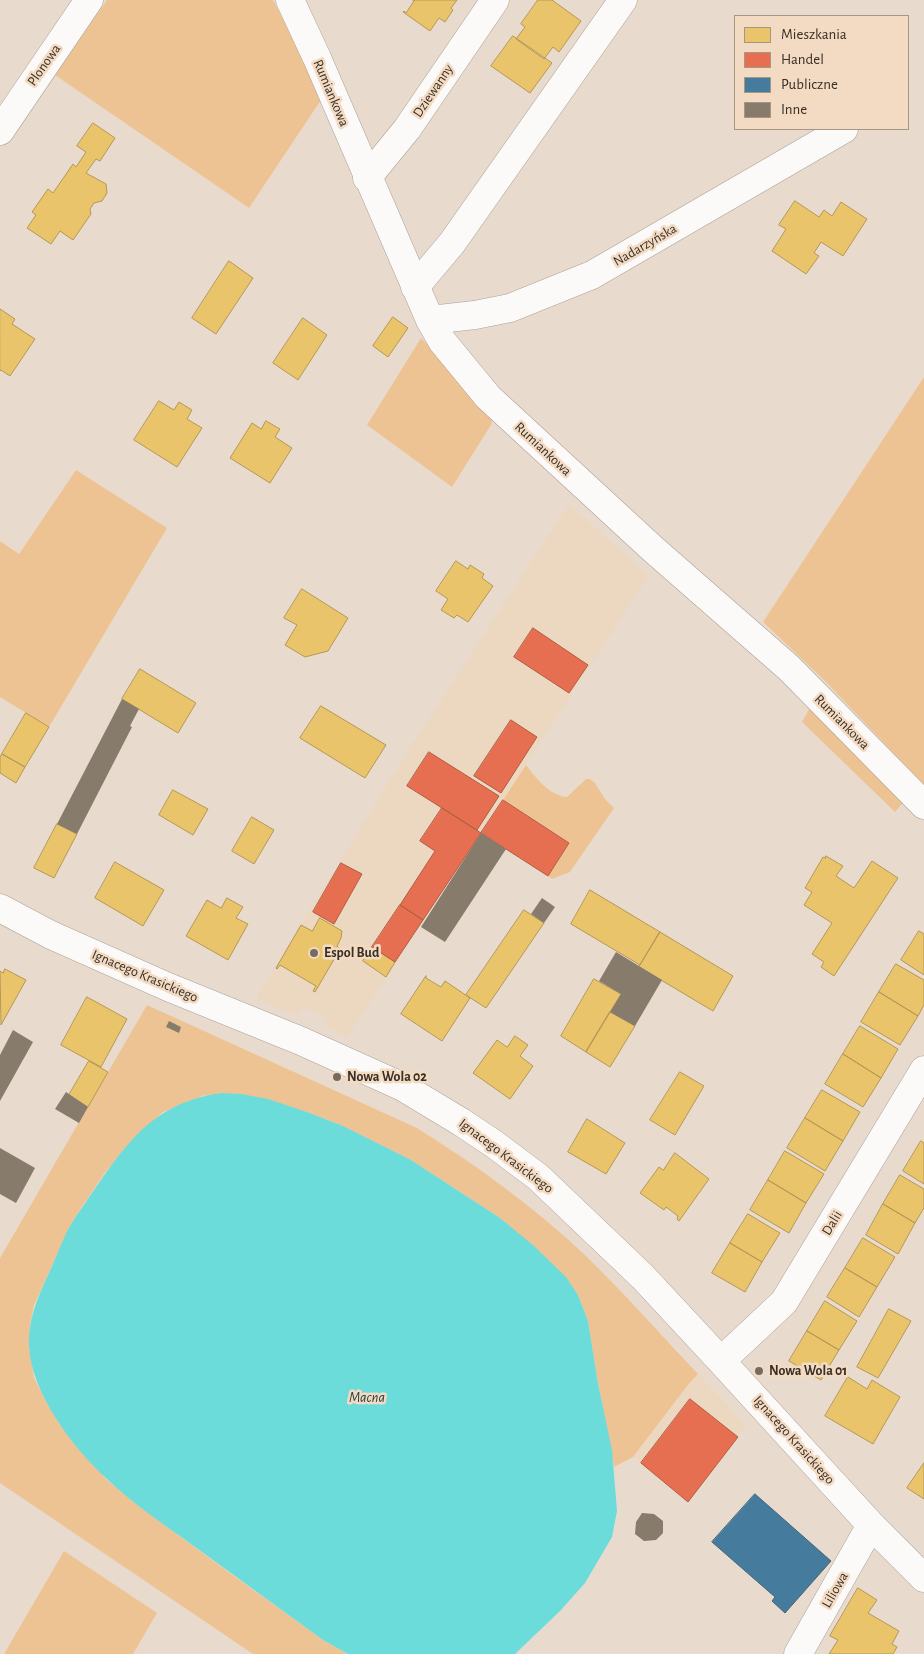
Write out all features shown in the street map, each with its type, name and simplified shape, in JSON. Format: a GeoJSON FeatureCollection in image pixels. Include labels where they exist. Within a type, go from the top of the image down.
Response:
{"type":"FeatureCollection","features":[{"type":"Feature","properties":{"kind":"street","name":"Plonowa"},"geometry":{"type":"LineString","coordinates":[[0,130],[88,0]]}},
{"type":"Feature","properties":{"kind":"street","name":"Rumiankowa"},"geometry":{"type":"LineString","coordinates":[[290,0],[317,58],[415,287],[442,341],[488,397],[654,550],[788,668],[924,805]]}},
{"type":"Feature","properties":{"kind":"street","name":"Dziewanny"},"geometry":{"type":"LineString","coordinates":[[367,178],[407,129],[495,0]]}},
{"type":"Feature","properties":{"kind":"street"},"geometry":{"type":"LineString","coordinates":[[415,287],[452,243],[623,0]]}},
{"type":"Feature","properties":{"kind":"street","name":"Nadarzyńska"},"geometry":{"type":"LineString","coordinates":[[430,320],[475,315],[510,308],[592,275],[842,130]]}},
{"type":"Feature","properties":{"kind":"street","name":"Ignacego Krasickiego"},"geometry":{"type":"LineString","coordinates":[[0,908],[51,936],[358,1066],[402,1087],[461,1122],[538,1177],[643,1277],[871,1524],[924,1578]]}},
{"type":"Feature","properties":{"kind":"street","name":"Dalii"},"geometry":{"type":"LineString","coordinates":[[721,1360],[784,1302],[924,1070]]}},
{"type":"Feature","properties":{"kind":"street","name":"Liliowa"},"geometry":{"type":"LineString","coordinates":[[798,1654],[871,1524]]}},
{"type":"Feature","properties":{"kind":"shaded area"},"geometry":{"type":"Polygon","coordinates":[[[107,0],[273,0],[323,97],[249,208],[55,75],[107,0]]]}},
{"type":"Feature","properties":{"kind":"shaded area"},"geometry":{"type":"Polygon","coordinates":[[[421,338],[494,414],[491,425],[452,487],[367,425],[421,338]]]}},
{"type":"Feature","properties":{"kind":"shaded area"},"geometry":{"type":"Polygon","coordinates":[[[924,377],[924,785],[825,681],[763,622],[924,377]]]}},
{"type":"Feature","properties":{"kind":"shaded area"},"geometry":{"type":"Polygon","coordinates":[[[76,470],[167,528],[49,727],[0,697],[0,541],[19,554],[76,470]]]}},
{"type":"Feature","properties":{"kind":"shaded area"},"geometry":{"type":"Polygon","coordinates":[[[569,504],[649,576],[348,1037],[326,1027],[324,1016],[304,1008],[294,1015],[256,998],[410,747],[569,504]]]}},
{"type":"Feature","properties":{"kind":"shaded area"},"geometry":{"type":"Polygon","coordinates":[[[811,706],[906,799],[895,812],[802,722],[811,706]]]}},
{"type":"Feature","properties":{"kind":"shaded area"},"geometry":{"type":"Polygon","coordinates":[[[526,765],[544,786],[561,796],[567,797],[586,779],[590,779],[614,808],[570,872],[552,879],[548,876],[569,843],[503,800],[526,765]]]}},
{"type":"Feature","properties":{"kind":"shaded area"},"geometry":{"type":"Polygon","coordinates":[[[147,1005],[417,1128],[461,1157],[526,1204],[567,1238],[615,1285],[698,1374],[633,1457],[614,1467],[588,1321],[578,1295],[500,1218],[411,1160],[343,1126],[307,1112],[221,1093],[202,1096],[163,1112],[124,1149],[104,1174],[72,1222],[34,1305],[30,1324],[29,1347],[34,1378],[61,1426],[106,1479],[136,1504],[227,1571],[323,1640],[348,1654],[253,1654],[0,1483],[0,1258],[147,1005]]]}},
{"type":"Feature","properties":{"kind":"shaded area"},"geometry":{"type":"Polygon","coordinates":[[[698,1374],[746,1425],[688,1502],[633,1457],[698,1374]]]}},
{"type":"Feature","properties":{"kind":"shaded area"},"geometry":{"type":"Polygon","coordinates":[[[64,1551],[157,1613],[133,1654],[4,1654],[64,1551]]]}},
{"type":"Feature","properties":{"kind":"water","name":"Macna"},"geometry":{"type":"Polygon","coordinates":[[[221,1093],[241,1094],[268,1099],[307,1112],[343,1126],[411,1160],[500,1218],[534,1246],[566,1277],[578,1295],[588,1321],[598,1384],[612,1450],[617,1511],[612,1537],[585,1583],[560,1611],[515,1654],[348,1654],[323,1640],[128,1498],[81,1452],[68,1436],[46,1401],[37,1382],[32,1364],[29,1346],[30,1325],[39,1295],[70,1226],[126,1146],[141,1131],[175,1107],[196,1098],[221,1093]]]}},
{"type":"Feature","properties":{"kind":"building: Mieszkania"},"geometry":{"type":"Polygon","coordinates":[[[413,0],[457,0],[445,22],[439,18],[430,31],[403,12],[406,13],[413,0]]]}},
{"type":"Feature","properties":{"kind":"building: Mieszkania"},"geometry":{"type":"Polygon","coordinates":[[[538,0],[552,0],[581,21],[559,52],[553,47],[544,59],[516,39],[525,27],[521,24],[538,0]]]}},
{"type":"Feature","properties":{"kind":"building: Mieszkania"},"geometry":{"type":"Polygon","coordinates":[[[513,36],[552,63],[530,93],[491,66],[513,36]]]}},
{"type":"Feature","properties":{"kind":"building: Mieszkania"},"geometry":{"type":"Polygon","coordinates":[[[93,123],[115,138],[100,161],[96,159],[86,173],[106,184],[107,193],[102,201],[94,203],[90,209],[91,214],[73,240],[60,231],[51,244],[27,228],[36,215],[32,212],[48,189],[53,193],[73,164],[76,167],[86,152],[77,146],[93,123]]]}},
{"type":"Feature","properties":{"kind":"building: Mieszkania"},"geometry":{"type":"Polygon","coordinates":[[[795,201],[819,217],[824,210],[832,216],[841,202],[867,219],[843,256],[821,242],[814,253],[819,256],[806,274],[772,251],[786,229],[779,225],[795,201]]]}},
{"type":"Feature","properties":{"kind":"building: Mieszkania"},"geometry":{"type":"Polygon","coordinates":[[[229,261],[253,278],[216,334],[192,318],[229,261]]]}},
{"type":"Feature","properties":{"kind":"building: Mieszkania"},"geometry":{"type":"Polygon","coordinates":[[[0,309],[15,319],[12,324],[35,339],[10,376],[0,371],[0,309]]]}},
{"type":"Feature","properties":{"kind":"building: Mieszkania"},"geometry":{"type":"Polygon","coordinates":[[[393,317],[408,328],[388,357],[373,346],[393,317]]]}},
{"type":"Feature","properties":{"kind":"building: Mieszkania"},"geometry":{"type":"Polygon","coordinates":[[[303,318],[327,335],[298,380],[273,363],[303,318]]]}},
{"type":"Feature","properties":{"kind":"building: Mieszkania"},"geometry":{"type":"Polygon","coordinates":[[[159,401],[174,410],[179,402],[192,410],[187,419],[202,428],[177,467],[134,440],[159,401]]]}},
{"type":"Feature","properties":{"kind":"building: Mieszkania"},"geometry":{"type":"Polygon","coordinates":[[[266,421],[280,429],[275,437],[292,448],[270,483],[230,458],[252,423],[261,429],[266,421]]]}},
{"type":"Feature","properties":{"kind":"building: Mieszkania"},"geometry":{"type":"Polygon","coordinates":[[[456,561],[468,569],[470,565],[484,574],[482,578],[493,586],[468,622],[457,615],[454,618],[441,610],[448,599],[436,591],[456,561]]]}},
{"type":"Feature","properties":{"kind":"building: Mieszkania"},"geometry":{"type":"Polygon","coordinates":[[[302,589],[348,618],[328,651],[305,657],[285,645],[297,625],[284,618],[302,589]]]}},
{"type":"Feature","properties":{"kind":"building: Mieszkania"},"geometry":{"type":"Polygon","coordinates":[[[140,669],[196,703],[178,733],[122,699],[140,669]]]}},
{"type":"Feature","properties":{"kind":"building: Mieszkania"},"geometry":{"type":"Polygon","coordinates":[[[321,706],[386,745],[365,778],[300,738],[321,706]]]}},
{"type":"Feature","properties":{"kind":"building: Mieszkania"},"geometry":{"type":"Polygon","coordinates":[[[26,713],[49,727],[25,767],[2,754],[26,713]]]}},
{"type":"Feature","properties":{"kind":"building: Mieszkania"},"geometry":{"type":"Polygon","coordinates":[[[2,754],[25,767],[16,783],[0,773],[0,758],[2,754]]]}},
{"type":"Feature","properties":{"kind":"building: Mieszkania"},"geometry":{"type":"Polygon","coordinates":[[[173,790],[208,809],[193,835],[159,815],[173,790]]]}},
{"type":"Feature","properties":{"kind":"building: Mieszkania"},"geometry":{"type":"Polygon","coordinates":[[[252,817],[274,830],[254,864],[232,851],[252,817]]]}},
{"type":"Feature","properties":{"kind":"building: Mieszkania"},"geometry":{"type":"Polygon","coordinates":[[[57,824],[77,834],[54,878],[34,868],[57,824]]]}},
{"type":"Feature","properties":{"kind":"building: Mieszkania"},"geometry":{"type":"Polygon","coordinates":[[[826,856],[843,866],[836,876],[854,888],[872,861],[898,878],[834,976],[821,967],[824,962],[812,954],[832,923],[804,905],[812,892],[805,888],[823,857],[825,858],[826,856]]]}},
{"type":"Feature","properties":{"kind":"building: Mieszkania"},"geometry":{"type":"Polygon","coordinates":[[[115,862],[164,890],[143,926],[95,898],[115,862]]]}},
{"type":"Feature","properties":{"kind":"building: Mieszkania"},"geometry":{"type":"Polygon","coordinates":[[[590,890],[660,932],[640,965],[571,924],[590,890]]]}},
{"type":"Feature","properties":{"kind":"building: Mieszkania"},"geometry":{"type":"Polygon","coordinates":[[[227,898],[243,907],[236,918],[248,924],[228,960],[186,936],[207,900],[221,908],[227,898]]]}},
{"type":"Feature","properties":{"kind":"building: Mieszkania"},"geometry":{"type":"Polygon","coordinates":[[[524,910],[544,923],[486,1008],[466,995],[524,910]]]}},
{"type":"Feature","properties":{"kind":"building: Mieszkania"},"geometry":{"type":"Polygon","coordinates":[[[320,918],[342,931],[337,946],[340,949],[315,992],[313,991],[316,986],[280,965],[276,968],[301,925],[312,931],[320,918]]]}},
{"type":"Feature","properties":{"kind":"building: Mieszkania"},"geometry":{"type":"Polygon","coordinates":[[[919,931],[924,934],[924,975],[901,960],[919,931]]]}},
{"type":"Feature","properties":{"kind":"building: Mieszkania"},"geometry":{"type":"Polygon","coordinates":[[[660,932],[733,976],[713,1011],[639,967],[660,932]]]}},
{"type":"Feature","properties":{"kind":"building: Mieszkania"},"geometry":{"type":"Polygon","coordinates":[[[372,947],[395,962],[386,977],[363,961],[372,947]]]}},
{"type":"Feature","properties":{"kind":"building: Mieszkania"},"geometry":{"type":"Polygon","coordinates":[[[896,964],[924,980],[924,1005],[918,1016],[879,992],[896,964]]]}},
{"type":"Feature","properties":{"kind":"building: Mieszkania"},"geometry":{"type":"Polygon","coordinates":[[[5,969],[26,980],[1,1025],[0,971],[3,973],[5,969]]]}},
{"type":"Feature","properties":{"kind":"building: Mieszkania"},"geometry":{"type":"Polygon","coordinates":[[[426,976],[426,978],[441,987],[445,981],[470,998],[442,1041],[401,1014],[426,976]]]}},
{"type":"Feature","properties":{"kind":"building: Mieszkania"},"geometry":{"type":"Polygon","coordinates":[[[594,979],[621,994],[586,1052],[561,1036],[594,979]]]}},
{"type":"Feature","properties":{"kind":"building: Mieszkania"},"geometry":{"type":"Polygon","coordinates":[[[879,992],[918,1016],[900,1045],[861,1022],[879,992]]]}},
{"type":"Feature","properties":{"kind":"building: Mieszkania"},"geometry":{"type":"Polygon","coordinates":[[[87,997],[127,1019],[101,1067],[61,1045],[87,997]]]}},
{"type":"Feature","properties":{"kind":"building: Mieszkania"},"geometry":{"type":"Polygon","coordinates":[[[610,1012],[635,1026],[610,1067],[586,1052],[610,1012]]]}},
{"type":"Feature","properties":{"kind":"building: Mieszkania"},"geometry":{"type":"Polygon","coordinates":[[[860,1026],[898,1049],[881,1078],[843,1054],[860,1026]]]}},
{"type":"Feature","properties":{"kind":"building: Mieszkania"},"geometry":{"type":"Polygon","coordinates":[[[515,1036],[528,1045],[520,1056],[533,1066],[510,1099],[473,1073],[497,1040],[507,1047],[515,1036]]]}},
{"type":"Feature","properties":{"kind":"building: Mieszkania"},"geometry":{"type":"Polygon","coordinates":[[[843,1054],[881,1078],[863,1107],[825,1084],[843,1054]]]}},
{"type":"Feature","properties":{"kind":"building: Mieszkania"},"geometry":{"type":"Polygon","coordinates":[[[89,1061],[108,1072],[88,1107],[69,1095],[89,1061]]]}},
{"type":"Feature","properties":{"kind":"building: Mieszkania"},"geometry":{"type":"Polygon","coordinates":[[[680,1072],[704,1086],[675,1135],[650,1120],[680,1072]]]}},
{"type":"Feature","properties":{"kind":"building: Mieszkania"},"geometry":{"type":"Polygon","coordinates":[[[822,1090],[860,1112],[843,1141],[805,1118],[822,1090]]]}},
{"type":"Feature","properties":{"kind":"building: Mieszkania"},"geometry":{"type":"Polygon","coordinates":[[[805,1118],[843,1141],[825,1171],[787,1148],[805,1118]]]}},
{"type":"Feature","properties":{"kind":"building: Mieszkania"},"geometry":{"type":"Polygon","coordinates":[[[587,1119],[625,1143],[606,1174],[568,1152],[587,1119]]]}},
{"type":"Feature","properties":{"kind":"building: Mieszkania"},"geometry":{"type":"Polygon","coordinates":[[[921,1141],[924,1143],[924,1184],[903,1171],[921,1141]]]}},
{"type":"Feature","properties":{"kind":"building: Mieszkania"},"geometry":{"type":"Polygon","coordinates":[[[785,1151],[824,1174],[806,1203],[768,1180],[785,1151]]]}},
{"type":"Feature","properties":{"kind":"building: Mieszkania"},"geometry":{"type":"Polygon","coordinates":[[[675,1153],[709,1179],[679,1221],[677,1219],[678,1216],[666,1207],[664,1210],[640,1193],[659,1167],[663,1170],[675,1153]]]}},
{"type":"Feature","properties":{"kind":"building: Mieszkania"},"geometry":{"type":"Polygon","coordinates":[[[900,1175],[924,1189],[924,1208],[915,1223],[883,1204],[900,1175]]]}},
{"type":"Feature","properties":{"kind":"building: Mieszkania"},"geometry":{"type":"Polygon","coordinates":[[[768,1180],[806,1203],[789,1233],[750,1210],[768,1180]]]}},
{"type":"Feature","properties":{"kind":"building: Mieszkania"},"geometry":{"type":"Polygon","coordinates":[[[883,1204],[915,1223],[898,1254],[866,1235],[883,1204]]]}},
{"type":"Feature","properties":{"kind":"building: Mieszkania"},"geometry":{"type":"Polygon","coordinates":[[[748,1214],[780,1233],[762,1262],[730,1243],[748,1214]]]}},
{"type":"Feature","properties":{"kind":"building: Mieszkania"},"geometry":{"type":"Polygon","coordinates":[[[863,1238],[895,1257],[877,1287],[845,1268],[863,1238]]]}},
{"type":"Feature","properties":{"kind":"building: Mieszkania"},"geometry":{"type":"Polygon","coordinates":[[[730,1243],[762,1262],[745,1292],[712,1273],[730,1243]]]}},
{"type":"Feature","properties":{"kind":"building: Mieszkania"},"geometry":{"type":"Polygon","coordinates":[[[845,1268],[877,1287],[859,1317],[827,1297],[845,1268]]]}},
{"type":"Feature","properties":{"kind":"building: Mieszkania"},"geometry":{"type":"Polygon","coordinates":[[[825,1301],[857,1321],[839,1350],[807,1331],[825,1301]]]}},
{"type":"Feature","properties":{"kind":"building: Mieszkania"},"geometry":{"type":"Polygon","coordinates":[[[889,1309],[911,1321],[878,1378],[857,1367],[889,1309]]]}},
{"type":"Feature","properties":{"kind":"building: Mieszkania"},"geometry":{"type":"Polygon","coordinates":[[[807,1331],[839,1350],[821,1380],[789,1361],[807,1331]]]}},
{"type":"Feature","properties":{"kind":"building: Mieszkania"},"geometry":{"type":"Polygon","coordinates":[[[848,1377],[867,1389],[872,1380],[900,1397],[873,1444],[825,1416],[848,1377]]]}},
{"type":"Feature","properties":{"kind":"building: Mieszkania"},"geometry":{"type":"Polygon","coordinates":[[[924,1463],[924,1499],[907,1488],[924,1463]]]}},
{"type":"Feature","properties":{"kind":"building: Mieszkania"},"geometry":{"type":"Polygon","coordinates":[[[858,1588],[877,1600],[868,1613],[899,1631],[892,1644],[897,1647],[893,1654],[829,1654],[838,1640],[830,1636],[858,1588]]]}},
{"type":"Feature","properties":{"kind":"building: Handel"},"geometry":{"type":"Polygon","coordinates":[[[533,628],[588,665],[569,693],[514,657],[533,628]]]}},
{"type":"Feature","properties":{"kind":"building: Handel"},"geometry":{"type":"Polygon","coordinates":[[[511,720],[537,737],[501,793],[474,776],[511,720]]]}},
{"type":"Feature","properties":{"kind":"building: Handel"},"geometry":{"type":"Polygon","coordinates":[[[429,752],[499,796],[477,830],[407,786],[429,752]]]}},
{"type":"Feature","properties":{"kind":"building: Handel"},"geometry":{"type":"Polygon","coordinates":[[[503,800],[569,843],[548,876],[481,833],[503,800]]]}},
{"type":"Feature","properties":{"kind":"building: Handel"},"geometry":{"type":"Polygon","coordinates":[[[442,808],[481,833],[423,920],[400,905],[435,851],[420,841],[442,808]]]}},
{"type":"Feature","properties":{"kind":"building: Handel"},"geometry":{"type":"Polygon","coordinates":[[[341,863],[362,874],[334,924],[313,912],[341,863]]]}},
{"type":"Feature","properties":{"kind":"building: Handel"},"geometry":{"type":"Polygon","coordinates":[[[400,905],[423,920],[395,962],[372,947],[400,905]]]}},
{"type":"Feature","properties":{"kind":"building: Handel"},"geometry":{"type":"Polygon","coordinates":[[[690,1399],[738,1437],[688,1502],[641,1463],[690,1399]]]}},
{"type":"Feature","properties":{"kind":"building: Publiczne"},"geometry":{"type":"Polygon","coordinates":[[[755,1494],[831,1561],[785,1613],[772,1601],[775,1597],[712,1542],[755,1494]]]}},
{"type":"Feature","properties":{"kind":"building: Inne"},"geometry":{"type":"Polygon","coordinates":[[[122,699],[139,709],[130,726],[132,727],[77,834],[57,824],[122,699]]]}},
{"type":"Feature","properties":{"kind":"building: Inne"},"geometry":{"type":"Polygon","coordinates":[[[481,833],[506,849],[445,942],[421,927],[481,833]]]}},
{"type":"Feature","properties":{"kind":"building: Inne"},"geometry":{"type":"Polygon","coordinates":[[[542,898],[555,907],[544,923],[531,914],[542,898]]]}},
{"type":"Feature","properties":{"kind":"building: Inne"},"geometry":{"type":"Polygon","coordinates":[[[616,952],[662,980],[635,1026],[610,1012],[621,994],[599,981],[616,952]]]}},
{"type":"Feature","properties":{"kind":"building: Inne"},"geometry":{"type":"Polygon","coordinates":[[[169,1021],[181,1027],[179,1033],[166,1027],[169,1021]]]}},
{"type":"Feature","properties":{"kind":"building: Inne"},"geometry":{"type":"Polygon","coordinates":[[[13,1030],[33,1042],[0,1101],[0,1055],[13,1030]]]}},
{"type":"Feature","properties":{"kind":"building: Inne"},"geometry":{"type":"Polygon","coordinates":[[[66,1092],[88,1107],[79,1123],[55,1109],[66,1092]]]}},
{"type":"Feature","properties":{"kind":"building: Inne"},"geometry":{"type":"Polygon","coordinates":[[[0,1148],[35,1168],[16,1203],[0,1194],[0,1148]]]}},
{"type":"Feature","properties":{"kind":"building: Inne"},"geometry":{"type":"Polygon","coordinates":[[[642,1513],[654,1514],[663,1521],[663,1533],[656,1540],[644,1541],[635,1534],[636,1522],[642,1513]]]}},
{"type":"Feature","properties":{"kind":"place","name":"Espol Bud"},"geometry":{"type":"Point","coordinates":[314,953]}},
{"type":"Feature","properties":{"kind":"place","name":"Nowa Wola 02"},"geometry":{"type":"Point","coordinates":[337,1077]}},
{"type":"Feature","properties":{"kind":"place","name":"Nowa Wola 01"},"geometry":{"type":"Point","coordinates":[759,1371]}}]}
